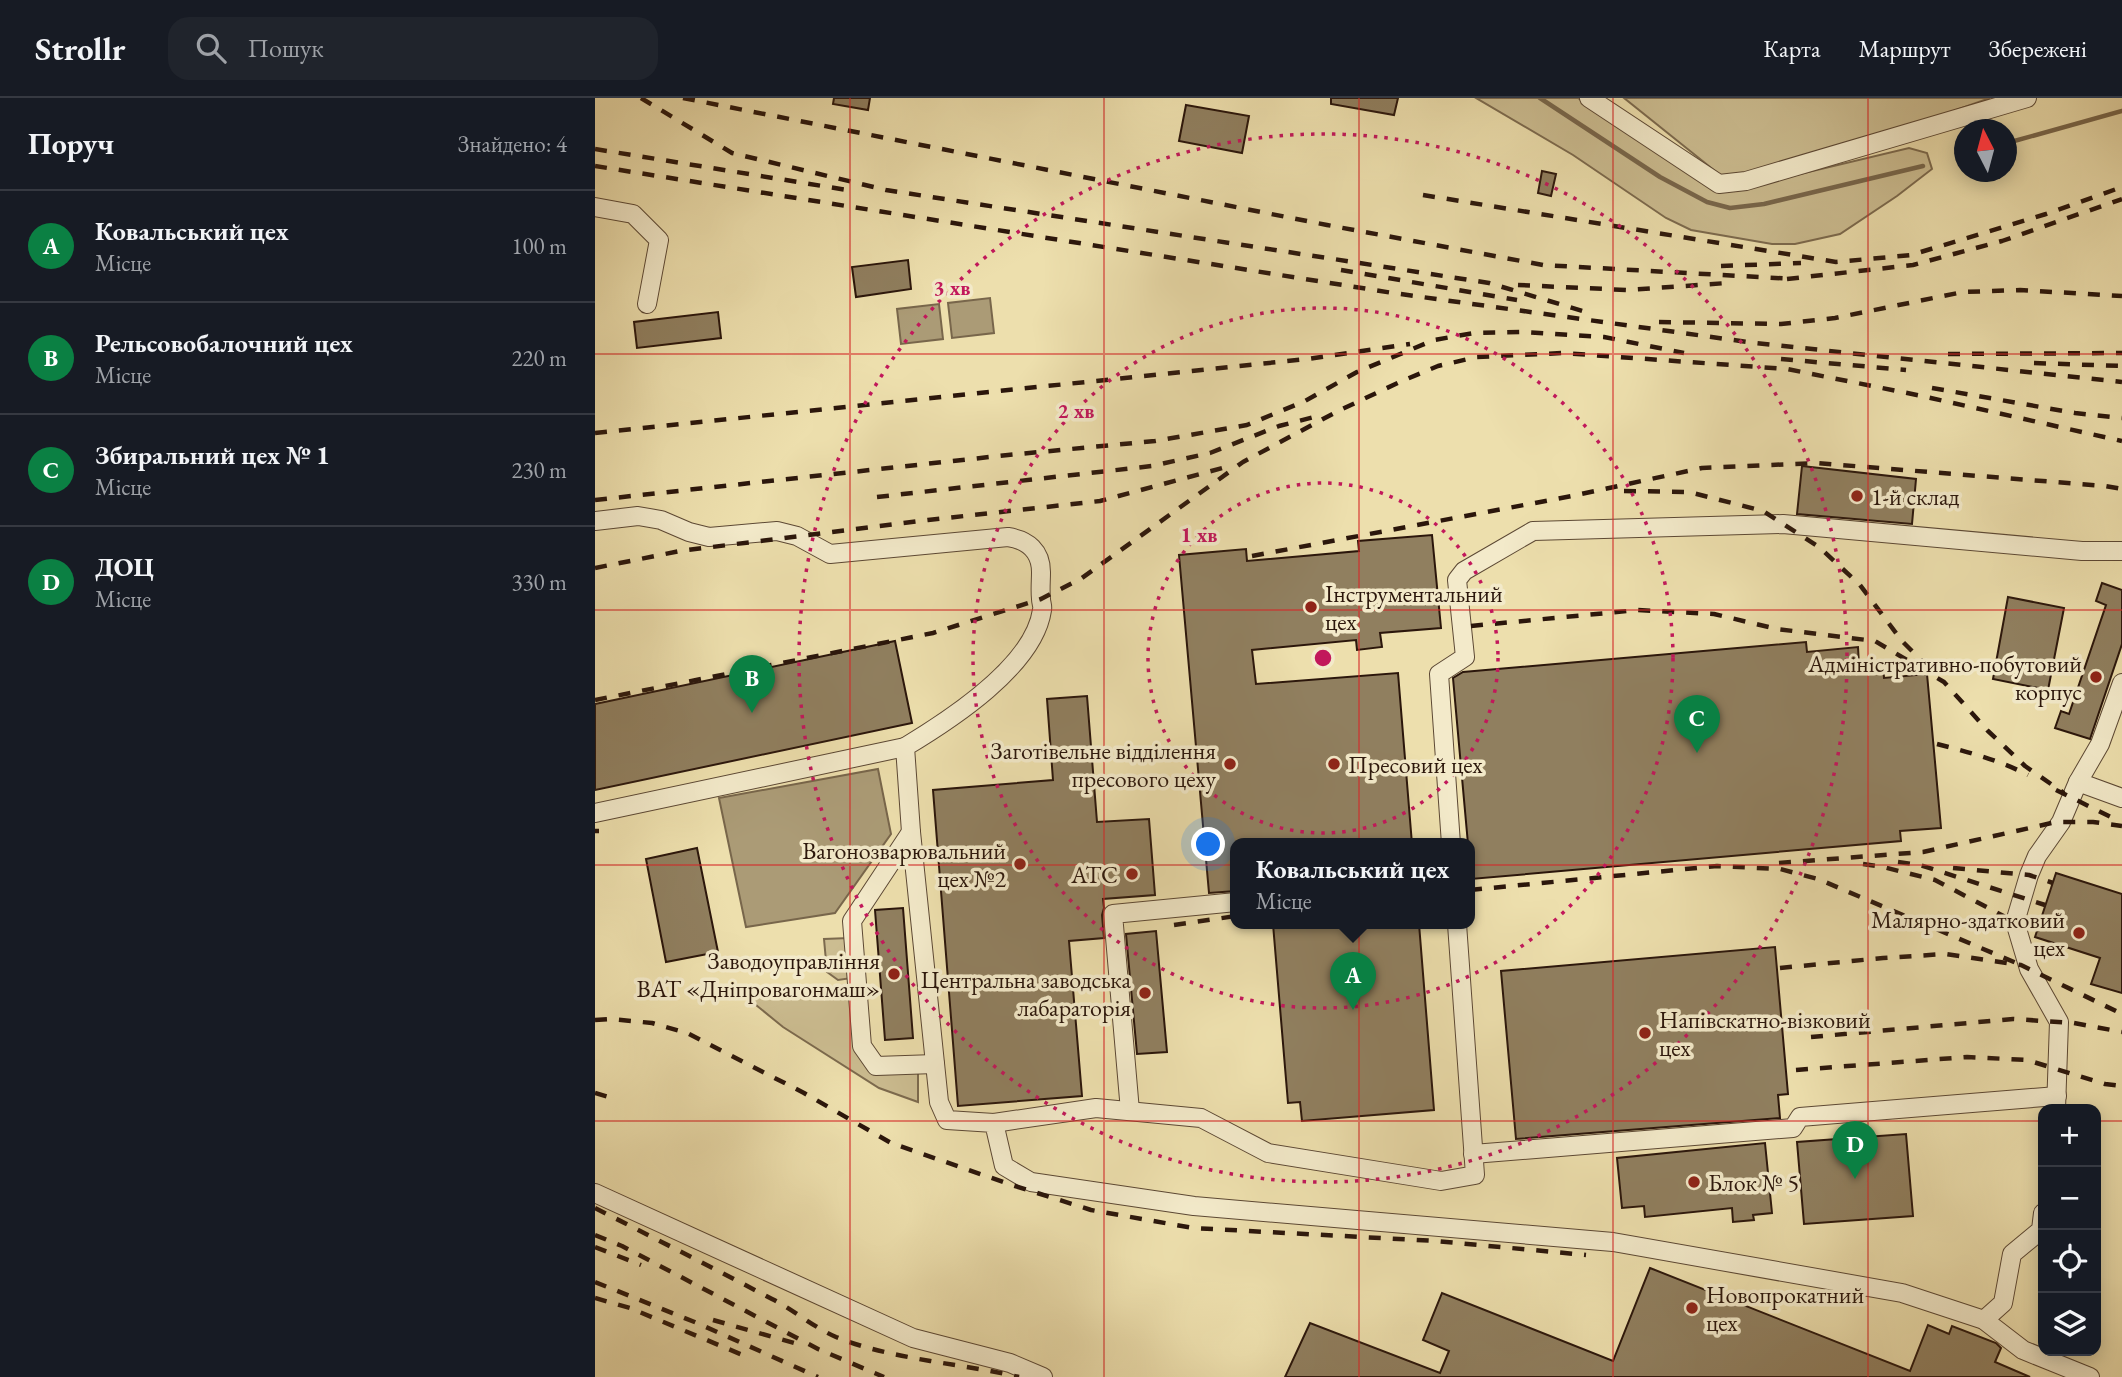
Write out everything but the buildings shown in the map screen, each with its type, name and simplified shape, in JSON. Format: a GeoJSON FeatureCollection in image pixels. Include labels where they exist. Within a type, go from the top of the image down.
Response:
{"type":"FeatureCollection","features":[{"type":"Feature","properties":{"kind":"lane"},"geometry":{"type":"LineString","coordinates":[[1589,98],[1719,184],[1746,181],[2027,98]]}},
{"type":"Feature","properties":{"kind":"lane"},"geometry":{"type":"LineString","coordinates":[[595,207],[633,214],[659,240],[647,304]]}},
{"type":"Feature","properties":{"kind":"lane"},"geometry":{"type":"LineString","coordinates":[[595,521],[638,516],[661,520],[709,537],[777,531],[797,536],[830,554],[1008,537],[1028,544],[1036,551],[1041,567],[1043,608],[1031,642],[1009,670],[941,725],[905,747],[595,813]]}},
{"type":"Feature","properties":{"kind":"lane"},"geometry":{"type":"LineString","coordinates":[[1451,838],[1439,674],[1465,657],[1457,580],[1464,570],[1533,531],[1783,524],[2082,551],[2122,551]]}},
{"type":"Feature","properties":{"kind":"lane"},"geometry":{"type":"LineString","coordinates":[[1473,1154],[1793,1128],[1800,1117],[2056,1103],[2059,1022],[2029,969],[2015,922],[2037,856],[2061,822],[2078,782],[2101,744],[2122,683]]}},
{"type":"Feature","properties":{"kind":"lane"},"geometry":{"type":"LineString","coordinates":[[905,747],[911,832],[939,1102],[947,1120],[995,1123],[1096,1108],[1201,1118],[1268,1153],[1441,1181],[1475,1175],[1457,929]]}},
{"type":"Feature","properties":{"kind":"lane"},"geometry":{"type":"LineString","coordinates":[[2078,782],[2122,798]]}},
{"type":"Feature","properties":{"kind":"lane"},"geometry":{"type":"LineString","coordinates":[[911,832],[852,921],[862,1046],[876,1066],[935,1064]]}},
{"type":"Feature","properties":{"kind":"lane"},"geometry":{"type":"LineString","coordinates":[[1130,1111],[1113,914],[1230,903]]}},
{"type":"Feature","properties":{"kind":"lane"},"geometry":{"type":"LineString","coordinates":[[995,1123],[1004,1166],[1031,1182],[1194,1206],[1613,1242],[1902,1293],[1984,1320],[2023,1350],[2090,1377]]}},
{"type":"Feature","properties":{"kind":"lane"},"geometry":{"type":"LineString","coordinates":[[595,1194],[913,1338],[1010,1363],[1042,1377]]}},
{"type":"Feature","properties":{"kind":"lane"},"geometry":{"type":"LineString","coordinates":[[1984,1320],[2003,1303],[2012,1254],[2041,1230]]}},
{"type":"Feature","properties":{"kind":"shaded area"},"geometry":{"type":"Polygon","coordinates":[[[1476,98],[1578,98],[1712,187],[1729,191],[1909,148],[1927,153],[1932,169],[1840,234],[1795,244],[1772,244],[1691,230],[1666,218],[1573,155],[1476,98]]]}},
{"type":"Feature","properties":{"kind":"shaded area"},"geometry":{"type":"Polygon","coordinates":[[[1624,98],[1990,98],[1880,137],[1725,179],[1624,98]]]}},
{"type":"Feature","properties":{"kind":"shaded area"},"geometry":{"type":"Polygon","coordinates":[[[990,298],[994,333],[952,338],[948,303],[990,298]]]}},
{"type":"Feature","properties":{"kind":"shaded area"},"geometry":{"type":"Polygon","coordinates":[[[939,304],[943,339],[901,344],[897,309],[939,304]]]}},
{"type":"Feature","properties":{"kind":"shaded area"},"geometry":{"type":"Polygon","coordinates":[[[878,769],[891,834],[835,913],[746,927],[719,798],[878,769]]]}},
{"type":"Feature","properties":{"kind":"shaded area"},"geometry":{"type":"Polygon","coordinates":[[[849,938],[852,978],[838,980],[827,972],[824,939],[849,938]]]}},
{"type":"Feature","properties":{"kind":"shaded area"},"geometry":{"type":"Polygon","coordinates":[[[852,985],[875,1071],[918,1069],[918,1102],[879,1088],[783,1027],[740,992],[814,988],[825,997],[838,986],[852,985]]]}},
{"type":"Feature","properties":{"kind":"waterway"},"geometry":{"type":"LineString","coordinates":[[1540,98],[1660,177],[1707,202],[1730,208],[1764,204],[1923,166]]}},
{"type":"Feature","properties":{"kind":"waterway"},"geometry":{"type":"LineString","coordinates":[[2017,140],[2122,111]]}},
{"type":"Feature","properties":{"kind":"railway"},"geometry":{"type":"LineString","coordinates":[[641,98],[732,153],[886,190],[1489,283],[1586,312]]}},
{"type":"Feature","properties":{"kind":"railway"},"geometry":{"type":"LineString","coordinates":[[683,98],[1543,265],[1794,279]]}},
{"type":"Feature","properties":{"kind":"railway"},"geometry":{"type":"LineString","coordinates":[[595,149],[847,190]]}},
{"type":"Feature","properties":{"kind":"railway"},"geometry":{"type":"LineString","coordinates":[[595,166],[1393,293],[1755,343],[2122,382]]}},
{"type":"Feature","properties":{"kind":"railway"},"geometry":{"type":"LineString","coordinates":[[1423,195],[1836,262],[1911,255],[2046,214],[2122,187]]}},
{"type":"Feature","properties":{"kind":"railway"},"geometry":{"type":"LineString","coordinates":[[1787,279],[1913,265],[2002,241],[2122,199]]}},
{"type":"Feature","properties":{"kind":"railway"},"geometry":{"type":"LineString","coordinates":[[1721,266],[1801,263]]}},
{"type":"Feature","properties":{"kind":"railway"},"geometry":{"type":"LineString","coordinates":[[1341,270],[1517,300]]}},
{"type":"Feature","properties":{"kind":"railway"},"geometry":{"type":"LineString","coordinates":[[1518,285],[1627,290],[1727,283]]}},
{"type":"Feature","properties":{"kind":"railway"},"geometry":{"type":"LineString","coordinates":[[1659,322],[1781,324],[1835,318],[1963,292],[2020,290],[2122,296]]}},
{"type":"Feature","properties":{"kind":"railway"},"geometry":{"type":"LineString","coordinates":[[595,500],[1155,441],[1247,425],[1305,401],[1357,372],[1434,340],[1474,333],[1523,332],[1604,337],[1684,353]]}},
{"type":"Feature","properties":{"kind":"railway"},"geometry":{"type":"LineString","coordinates":[[595,433],[1307,359],[1410,344]]}},
{"type":"Feature","properties":{"kind":"railway"},"geometry":{"type":"LineString","coordinates":[[595,700],[933,633],[1041,599],[1082,578],[1243,462],[1338,411],[1402,381],[1438,366],[1477,357],[1563,353],[1787,369],[2122,441]]}},
{"type":"Feature","properties":{"kind":"railway"},"geometry":{"type":"LineString","coordinates":[[1948,354],[2122,353]]}},
{"type":"Feature","properties":{"kind":"railway"},"geometry":{"type":"LineString","coordinates":[[1781,359],[1906,370]]}},
{"type":"Feature","properties":{"kind":"railway"},"geometry":{"type":"LineString","coordinates":[[2034,363],[2122,366]]}},
{"type":"Feature","properties":{"kind":"railway"},"geometry":{"type":"LineString","coordinates":[[1932,388],[2075,413],[2122,418]]}},
{"type":"Feature","properties":{"kind":"railway"},"geometry":{"type":"LineString","coordinates":[[877,497],[1152,466],[1210,453],[1279,426],[1314,417]]}},
{"type":"Feature","properties":{"kind":"railway"},"geometry":{"type":"LineString","coordinates":[[1252,556],[1572,496],[1702,468],[1816,463],[2122,489]]}},
{"type":"Feature","properties":{"kind":"railway"},"geometry":{"type":"LineString","coordinates":[[595,568],[680,551],[1100,501],[1230,466]]}},
{"type":"Feature","properties":{"kind":"railway"},"geometry":{"type":"LineString","coordinates":[[1624,491],[1689,492],[1763,511],[1819,547],[1860,585],[1902,641],[1924,663]]}},
{"type":"Feature","properties":{"kind":"railway"},"geometry":{"type":"LineString","coordinates":[[1471,626],[1638,610],[1714,614],[1777,629],[1875,641],[1944,682],[1988,731],[2025,766],[2064,793]]}},
{"type":"Feature","properties":{"kind":"railway"},"geometry":{"type":"LineString","coordinates":[[1937,744],[1972,753],[2028,775]]}},
{"type":"Feature","properties":{"kind":"railway"},"geometry":{"type":"LineString","coordinates":[[2056,790],[2119,821]]}},
{"type":"Feature","properties":{"kind":"railway"},"geometry":{"type":"LineString","coordinates":[[1779,863],[1923,852],[2056,822],[2093,822],[2122,826]]}},
{"type":"Feature","properties":{"kind":"railway"},"geometry":{"type":"LineString","coordinates":[[1898,862],[1920,865],[2045,905]]}},
{"type":"Feature","properties":{"kind":"railway"},"geometry":{"type":"LineString","coordinates":[[1863,864],[1935,880],[2015,922],[2037,930]]}},
{"type":"Feature","properties":{"kind":"railway"},"geometry":{"type":"LineString","coordinates":[[1475,890],[1717,866],[1780,869],[1818,879],[2021,965]]}},
{"type":"Feature","properties":{"kind":"railway"},"geometry":{"type":"LineString","coordinates":[[1953,868],[2029,875],[2053,883]]}},
{"type":"Feature","properties":{"kind":"railway"},"geometry":{"type":"LineString","coordinates":[[1174,925],[1230,917]]}},
{"type":"Feature","properties":{"kind":"railway"},"geometry":{"type":"LineString","coordinates":[[1780,968],[1945,954],[2021,965],[2122,1014]]}},
{"type":"Feature","properties":{"kind":"railway"},"geometry":{"type":"LineString","coordinates":[[1811,1037],[2013,1019],[2074,1023],[2122,1032]]}},
{"type":"Feature","properties":{"kind":"railway"},"geometry":{"type":"LineString","coordinates":[[595,1020],[652,1023],[687,1033],[804,1093],[891,1143],[1091,1210],[1193,1228],[1436,1241],[1586,1255]]}},
{"type":"Feature","properties":{"kind":"railway"},"geometry":{"type":"LineString","coordinates":[[1796,1070],[1967,1057],[2027,1060],[2105,1084],[2122,1086]]}},
{"type":"Feature","properties":{"kind":"railway"},"geometry":{"type":"LineString","coordinates":[[595,1093],[615,1099]]}},
{"type":"Feature","properties":{"kind":"railway"},"geometry":{"type":"LineString","coordinates":[[595,1208],[772,1299],[836,1337],[880,1351],[1019,1377]]}},
{"type":"Feature","properties":{"kind":"railway"},"geometry":{"type":"LineString","coordinates":[[595,1235],[622,1246],[818,1349],[884,1377]]}},
{"type":"Feature","properties":{"kind":"railway"},"geometry":{"type":"LineString","coordinates":[[595,1247],[641,1265]]}},
{"type":"Feature","properties":{"kind":"railway"},"geometry":{"type":"LineString","coordinates":[[595,1282],[697,1323],[818,1377]]}},
{"type":"Feature","properties":{"kind":"railway"},"geometry":{"type":"LineString","coordinates":[[595,1298],[630,1308],[745,1356]]}},
{"type":"Feature","properties":{"kind":"railway"},"geometry":{"type":"LineString","coordinates":[[713,1320],[794,1343]]}},
{"type":"Feature","properties":{"kind":"place","name":"1-й склад"},"geometry":{"type":"Point","coordinates":[1857,496]}},
{"type":"Feature","properties":{"kind":"place","name":"Інструментальний цех"},"geometry":{"type":"Point","coordinates":[1311,607]}},
{"type":"Feature","properties":{"kind":"place","name":"Адміністративно-побутовий корпус"},"geometry":{"type":"Point","coordinates":[2096,677]}},
{"type":"Feature","properties":{"kind":"place","name":"Рельсовобалочний цех"},"geometry":{"type":"Point","coordinates":[752,713]}},
{"type":"Feature","properties":{"kind":"place","name":"Збиральний цех № 1"},"geometry":{"type":"Point","coordinates":[1697,753]}},
{"type":"Feature","properties":{"kind":"place","name":"Заготівельне відділення пресового цеху"},"geometry":{"type":"Point","coordinates":[1230,764]}},
{"type":"Feature","properties":{"kind":"place","name":"Пресовий цех"},"geometry":{"type":"Point","coordinates":[1334,764]}},
{"type":"Feature","properties":{"kind":"place","name":"Вагонозварювальний цех №2"},"geometry":{"type":"Point","coordinates":[1020,864]}},
{"type":"Feature","properties":{"kind":"place","name":"АТС"},"geometry":{"type":"Point","coordinates":[1132,874]}},
{"type":"Feature","properties":{"kind":"place","name":"Малярно-здатковий цех"},"geometry":{"type":"Point","coordinates":[2079,933]}},
{"type":"Feature","properties":{"kind":"place","name":"Заводоуправління ВАТ «Дніпровагонмаш»"},"geometry":{"type":"Point","coordinates":[894,974]}},
{"type":"Feature","properties":{"kind":"place","name":"Центральна заводська лабараторія"},"geometry":{"type":"Point","coordinates":[1145,993]}},
{"type":"Feature","properties":{"kind":"place","name":"Ковальський цех"},"geometry":{"type":"Point","coordinates":[1353,1010]}},
{"type":"Feature","properties":{"kind":"place","name":"Напівскатно-візковий цех"},"geometry":{"type":"Point","coordinates":[1645,1033]}},
{"type":"Feature","properties":{"kind":"place","name":"ДОЦ"},"geometry":{"type":"Point","coordinates":[1855,1179]}},
{"type":"Feature","properties":{"kind":"place","name":"Блок № 5"},"geometry":{"type":"Point","coordinates":[1694,1182]}},
{"type":"Feature","properties":{"kind":"place","name":"Новопрокатний цех"},"geometry":{"type":"Point","coordinates":[1692,1308]}}]}
